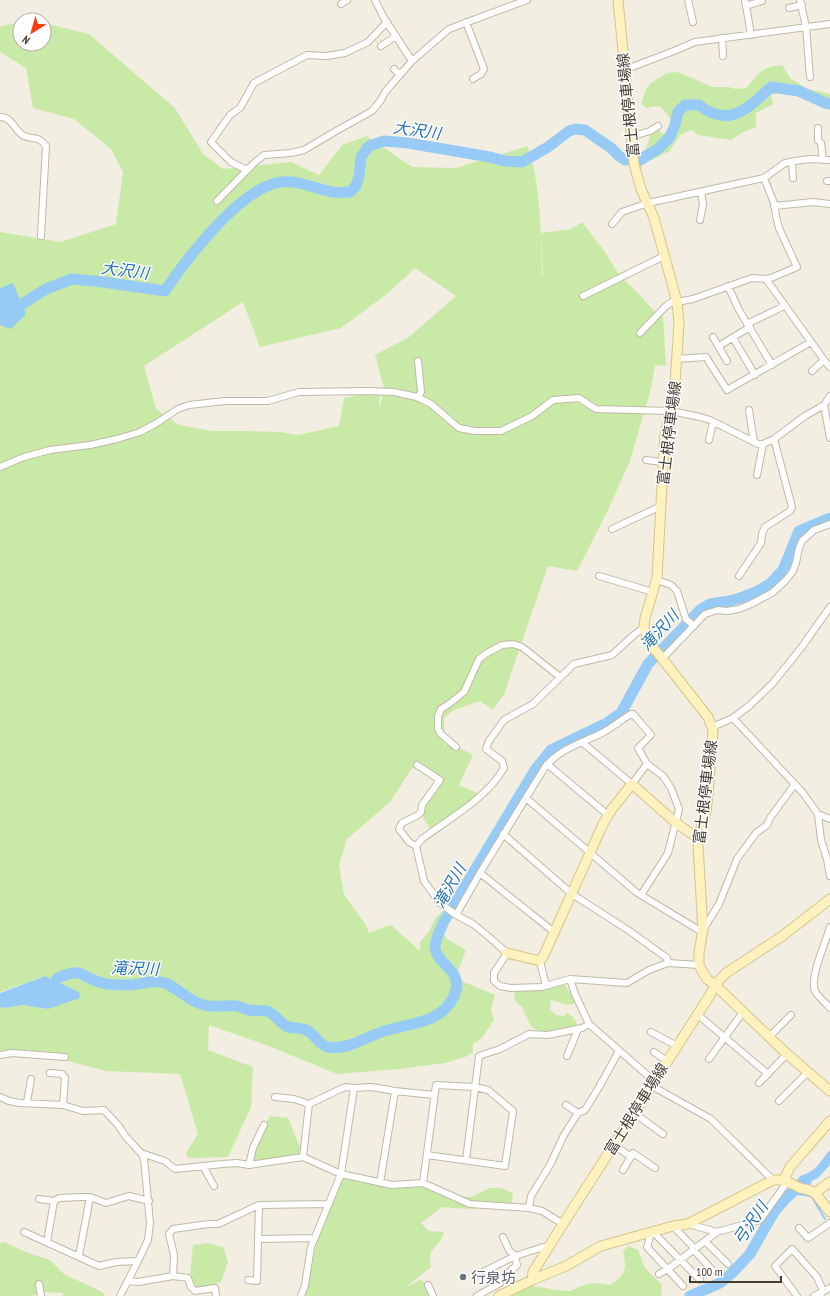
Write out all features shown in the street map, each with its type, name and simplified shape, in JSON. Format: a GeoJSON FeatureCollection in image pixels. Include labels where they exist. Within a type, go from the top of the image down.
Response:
{"type":"FeatureCollection","features":[{"type":"Feature","properties":{"kind":"main road","name":"富士根停車場線"},"geometry":{"type":"LineString","coordinates":[[618,0],[630,137],[634,164],[641,189],[654,218],[676,301],[679,323],[674,399],[665,435],[657,580],[645,618],[644,628],[649,642],[708,717],[712,727],[712,748],[706,812],[698,838],[702,931],[699,965]]}},
{"type":"Feature","properties":{"kind":"main road"},"geometry":{"type":"LineString","coordinates":[[506,953],[540,961],[603,824],[608,815],[632,784],[676,823],[698,838]]}},
{"type":"Feature","properties":{"kind":"main road","name":"富士根停車場線"},"geometry":{"type":"LineString","coordinates":[[532,1280],[533,1272],[715,985],[726,973],[781,937],[830,899]]}},
{"type":"Feature","properties":{"kind":"main road"},"geometry":{"type":"LineString","coordinates":[[699,965],[704,975],[786,1054],[830,1091]]}},
{"type":"Feature","properties":{"kind":"main road"},"geometry":{"type":"LineString","coordinates":[[788,1181],[790,1167],[830,1121]]}},
{"type":"Feature","properties":{"kind":"main road"},"geometry":{"type":"LineString","coordinates":[[499,1296],[566,1266],[601,1246],[673,1226],[688,1224],[774,1180],[788,1181],[800,1188],[815,1193],[830,1212]]}},
{"type":"Feature","properties":{"kind":"main road"},"geometry":{"type":"LineString","coordinates":[[815,1193],[830,1182]]}},
{"type":"Feature","properties":{"kind":"street"},"geometry":{"type":"LineString","coordinates":[[341,4],[347,0]]}},
{"type":"Feature","properties":{"kind":"street"},"geometry":{"type":"LineString","coordinates":[[375,0],[387,22],[412,60]]}},
{"type":"Feature","properties":{"kind":"street"},"geometry":{"type":"LineString","coordinates":[[216,201],[264,155],[291,153],[304,150],[372,111],[381,100],[385,92],[412,60],[449,29],[527,0]]}},
{"type":"Feature","properties":{"kind":"street"},"geometry":{"type":"LineString","coordinates":[[688,0],[693,22]]}},
{"type":"Feature","properties":{"kind":"street"},"geometry":{"type":"LineString","coordinates":[[750,34],[745,3],[762,1]]}},
{"type":"Feature","properties":{"kind":"street"},"geometry":{"type":"LineString","coordinates":[[789,8],[801,3],[806,27],[810,77]]}},
{"type":"Feature","properties":{"kind":"street"},"geometry":{"type":"LineString","coordinates":[[247,170],[231,162],[211,142],[230,115],[240,108],[254,83],[307,55],[327,56],[345,53],[368,42],[387,22]]}},
{"type":"Feature","properties":{"kind":"street"},"geometry":{"type":"LineString","coordinates":[[466,22],[484,69],[481,74],[474,79]]}},
{"type":"Feature","properties":{"kind":"street"},"geometry":{"type":"LineString","coordinates":[[624,70],[695,42],[830,24]]}},
{"type":"Feature","properties":{"kind":"street"},"geometry":{"type":"LineString","coordinates":[[381,46],[396,36]]}},
{"type":"Feature","properties":{"kind":"street"},"geometry":{"type":"LineString","coordinates":[[722,38],[723,56]]}},
{"type":"Feature","properties":{"kind":"street"},"geometry":{"type":"LineString","coordinates":[[394,69],[400,75]]}},
{"type":"Feature","properties":{"kind":"street"},"geometry":{"type":"LineString","coordinates":[[0,117],[5,117],[10,120],[24,136],[36,138],[43,142],[46,146],[41,236]]}},
{"type":"Feature","properties":{"kind":"street"},"geometry":{"type":"LineString","coordinates":[[630,137],[650,131],[658,126]]}},
{"type":"Feature","properties":{"kind":"street"},"geometry":{"type":"LineString","coordinates":[[818,128],[818,140],[821,143],[823,160]]}},
{"type":"Feature","properties":{"kind":"street"},"geometry":{"type":"LineString","coordinates":[[612,224],[622,212],[648,203],[764,178],[785,164],[792,162],[810,159],[830,160]]}},
{"type":"Feature","properties":{"kind":"street"},"geometry":{"type":"LineString","coordinates":[[792,162],[793,178]]}},
{"type":"Feature","properties":{"kind":"street"},"geometry":{"type":"LineString","coordinates":[[640,333],[665,307],[676,301],[693,299],[752,278],[766,279],[797,267],[779,228],[774,206],[764,178]]}},
{"type":"Feature","properties":{"kind":"street"},"geometry":{"type":"LineString","coordinates":[[700,220],[703,204],[701,192]]}},
{"type":"Feature","properties":{"kind":"street"},"geometry":{"type":"LineString","coordinates":[[774,206],[813,202],[830,204]]}},
{"type":"Feature","properties":{"kind":"street"},"geometry":{"type":"LineString","coordinates":[[583,296],[664,256]]}},
{"type":"Feature","properties":{"kind":"street"},"geometry":{"type":"LineString","coordinates":[[766,279],[830,367]]}},
{"type":"Feature","properties":{"kind":"street"},"geometry":{"type":"LineString","coordinates":[[728,286],[772,365]]}},
{"type":"Feature","properties":{"kind":"street"},"geometry":{"type":"LineString","coordinates":[[719,346],[749,326],[782,307]]}},
{"type":"Feature","properties":{"kind":"street"},"geometry":{"type":"LineString","coordinates":[[713,337],[727,361]]}},
{"type":"Feature","properties":{"kind":"street"},"geometry":{"type":"LineString","coordinates":[[733,338],[754,375]]}},
{"type":"Feature","properties":{"kind":"street"},"geometry":{"type":"LineString","coordinates":[[676,359],[706,357],[727,390],[811,342]]}},
{"type":"Feature","properties":{"kind":"street"},"geometry":{"type":"LineString","coordinates":[[812,371],[824,360]]}},
{"type":"Feature","properties":{"kind":"street"},"geometry":{"type":"LineString","coordinates":[[418,361],[420,392],[418,398]]}},
{"type":"Feature","properties":{"kind":"street"},"geometry":{"type":"LineString","coordinates":[[0,467],[50,450],[103,442],[140,432],[178,409],[188,405],[225,401],[268,400],[299,392],[394,392],[418,398],[431,404],[459,428],[475,431],[501,431],[532,416],[553,400],[579,398],[596,409],[671,410],[700,417],[754,442],[763,444],[774,439],[805,416],[824,405],[830,396]]}},
{"type":"Feature","properties":{"kind":"street"},"geometry":{"type":"LineString","coordinates":[[824,405],[830,438]]}},
{"type":"Feature","properties":{"kind":"street"},"geometry":{"type":"LineString","coordinates":[[749,410],[754,442]]}},
{"type":"Feature","properties":{"kind":"street"},"geometry":{"type":"LineString","coordinates":[[709,440],[713,422]]}},
{"type":"Feature","properties":{"kind":"street"},"geometry":{"type":"LineString","coordinates":[[739,576],[762,543],[762,534],[765,527],[790,511],[792,507],[774,439]]}},
{"type":"Feature","properties":{"kind":"street"},"geometry":{"type":"LineString","coordinates":[[757,475],[763,444]]}},
{"type":"Feature","properties":{"kind":"street"},"geometry":{"type":"LineString","coordinates":[[646,460],[663,462]]}},
{"type":"Feature","properties":{"kind":"street"},"geometry":{"type":"LineString","coordinates":[[612,529],[661,506]]}},
{"type":"Feature","properties":{"kind":"street"},"geometry":{"type":"LineString","coordinates":[[662,659],[705,614],[718,610],[727,611],[739,609],[772,593],[793,571],[802,541],[814,530],[830,524]]}},
{"type":"Feature","properties":{"kind":"street"},"geometry":{"type":"LineString","coordinates":[[599,576],[653,592]]}},
{"type":"Feature","properties":{"kind":"street"},"geometry":{"type":"LineString","coordinates":[[657,580],[671,585],[677,591],[686,619],[694,626]]}},
{"type":"Feature","properties":{"kind":"street"},"geometry":{"type":"LineString","coordinates":[[712,727],[734,718],[772,684],[801,648],[830,607]]}},
{"type":"Feature","properties":{"kind":"street"},"geometry":{"type":"LineString","coordinates":[[416,846],[422,839],[482,796],[498,778],[504,768],[502,762],[486,749],[489,740],[504,720],[533,704],[574,664],[612,655],[635,634],[644,628]]}},
{"type":"Feature","properties":{"kind":"street"},"geometry":{"type":"LineString","coordinates":[[456,747],[441,734],[438,729],[438,716],[441,709],[464,692],[480,659],[487,653],[502,645],[513,644],[522,647],[560,678]]}},
{"type":"Feature","properties":{"kind":"street"},"geometry":{"type":"LineString","coordinates":[[454,914],[551,759],[563,751],[604,732],[631,714],[633,714],[651,735],[638,748],[647,764],[663,776],[671,788],[679,809],[668,853],[641,895]]}},
{"type":"Feature","properties":{"kind":"street"},"geometry":{"type":"LineString","coordinates":[[734,718],[803,792],[818,814],[821,840],[827,859],[830,876]]}},
{"type":"Feature","properties":{"kind":"street"},"geometry":{"type":"LineString","coordinates":[[583,742],[632,784],[647,764]]}},
{"type":"Feature","properties":{"kind":"street"},"geometry":{"type":"LineString","coordinates":[[547,764],[608,815]]}},
{"type":"Feature","properties":{"kind":"street"},"geometry":{"type":"LineString","coordinates":[[417,765],[440,780],[422,804],[421,812],[402,823],[398,829],[409,842],[416,846],[424,881],[440,903],[454,914],[473,924],[506,953],[494,973],[494,982],[500,986],[511,988],[542,987],[570,979],[627,983],[649,970],[668,963],[699,965]]}},
{"type":"Feature","properties":{"kind":"street"},"geometry":{"type":"LineString","coordinates":[[526,798],[641,895],[702,931],[719,904],[737,859],[756,833],[767,825],[770,818],[795,784]]}},
{"type":"Feature","properties":{"kind":"street"},"geometry":{"type":"LineString","coordinates":[[818,814],[830,819]]}},
{"type":"Feature","properties":{"kind":"street"},"geometry":{"type":"LineString","coordinates":[[503,834],[572,894],[651,946],[667,958],[668,963]]}},
{"type":"Feature","properties":{"kind":"street"},"geometry":{"type":"LineString","coordinates":[[480,873],[554,932]]}},
{"type":"Feature","properties":{"kind":"street"},"geometry":{"type":"LineString","coordinates":[[830,927],[828,937],[815,972],[814,981],[815,991],[830,1008]]}},
{"type":"Feature","properties":{"kind":"street"},"geometry":{"type":"LineString","coordinates":[[540,961],[546,986]]}},
{"type":"Feature","properties":{"kind":"street"},"geometry":{"type":"LineString","coordinates":[[570,979],[575,994],[590,1024],[653,1084],[711,1119],[774,1180]]}},
{"type":"Feature","properties":{"kind":"street"},"geometry":{"type":"LineString","coordinates":[[709,1059],[743,1012]]}},
{"type":"Feature","properties":{"kind":"street"},"geometry":{"type":"LineString","coordinates":[[697,1014],[768,1074]]}},
{"type":"Feature","properties":{"kind":"street"},"geometry":{"type":"LineString","coordinates":[[769,1037],[791,1015]]}},
{"type":"Feature","properties":{"kind":"street"},"geometry":{"type":"LineString","coordinates":[[466,1160],[479,1056],[500,1049],[529,1034],[548,1035],[578,1029],[590,1024]]}},
{"type":"Feature","properties":{"kind":"street"},"geometry":{"type":"LineString","coordinates":[[566,1056],[578,1029]]}},
{"type":"Feature","properties":{"kind":"street"},"geometry":{"type":"LineString","coordinates":[[651,1032],[677,1046]]}},
{"type":"Feature","properties":{"kind":"street"},"geometry":{"type":"LineString","coordinates":[[529,1208],[531,1196],[550,1165],[564,1135],[578,1114],[585,1110],[619,1051]]}},
{"type":"Feature","properties":{"kind":"street"},"geometry":{"type":"LineString","coordinates":[[654,1052],[667,1061]]}},
{"type":"Feature","properties":{"kind":"street"},"geometry":{"type":"LineString","coordinates":[[0,1055],[12,1053],[65,1058]]}},
{"type":"Feature","properties":{"kind":"street"},"geometry":{"type":"LineString","coordinates":[[759,1083],[786,1054]]}},
{"type":"Feature","properties":{"kind":"street"},"geometry":{"type":"LineString","coordinates":[[779,1101],[808,1072]]}},
{"type":"Feature","properties":{"kind":"street"},"geometry":{"type":"LineString","coordinates":[[50,1073],[62,1074],[65,1078],[63,1105]]}},
{"type":"Feature","properties":{"kind":"street"},"geometry":{"type":"LineString","coordinates":[[27,1102],[31,1079]]}},
{"type":"Feature","properties":{"kind":"street"},"geometry":{"type":"LineString","coordinates":[[423,1183],[436,1085],[475,1087],[488,1090],[513,1111],[505,1166],[427,1155]]}},
{"type":"Feature","properties":{"kind":"street"},"geometry":{"type":"LineString","coordinates":[[275,1097],[294,1099],[309,1104],[345,1087],[371,1087],[434,1095]]}},
{"type":"Feature","properties":{"kind":"street"},"geometry":{"type":"LineString","coordinates":[[301,1296],[306,1285],[311,1247],[341,1174],[354,1088]]}},
{"type":"Feature","properties":{"kind":"street"},"geometry":{"type":"LineString","coordinates":[[380,1183],[395,1091]]}},
{"type":"Feature","properties":{"kind":"street"},"geometry":{"type":"LineString","coordinates":[[0,1097],[9,1101],[63,1105],[83,1111],[104,1110],[141,1153],[144,1158],[149,1201],[150,1223],[148,1240],[120,1296]]}},
{"type":"Feature","properties":{"kind":"street"},"geometry":{"type":"LineString","coordinates":[[303,1158],[309,1104]]}},
{"type":"Feature","properties":{"kind":"street"},"geometry":{"type":"LineString","coordinates":[[566,1105],[578,1114]]}},
{"type":"Feature","properties":{"kind":"street"},"geometry":{"type":"LineString","coordinates":[[634,1113],[663,1134]]}},
{"type":"Feature","properties":{"kind":"street"},"geometry":{"type":"LineString","coordinates":[[248,1165],[264,1125]]}},
{"type":"Feature","properties":{"kind":"street"},"geometry":{"type":"LineString","coordinates":[[614,1145],[631,1156]]}},
{"type":"Feature","properties":{"kind":"street"},"geometry":{"type":"LineString","coordinates":[[622,1170],[633,1152],[655,1168]]}},
{"type":"Feature","properties":{"kind":"street"},"geometry":{"type":"LineString","coordinates":[[141,1153],[165,1161],[175,1169],[238,1163],[248,1165],[303,1158],[341,1174],[380,1183],[392,1185],[423,1183],[470,1204],[529,1208],[542,1211],[563,1224]]}},
{"type":"Feature","properties":{"kind":"street"},"geometry":{"type":"LineString","coordinates":[[203,1166],[214,1186]]}},
{"type":"Feature","properties":{"kind":"street"},"geometry":{"type":"LineString","coordinates":[[659,1274],[706,1242],[717,1232],[760,1220],[788,1181]]}},
{"type":"Feature","properties":{"kind":"street"},"geometry":{"type":"LineString","coordinates":[[39,1199],[54,1201],[59,1198],[90,1198],[106,1203],[129,1196],[149,1201]]}},
{"type":"Feature","properties":{"kind":"street"},"geometry":{"type":"LineString","coordinates":[[79,1256],[90,1198]]}},
{"type":"Feature","properties":{"kind":"street"},"geometry":{"type":"LineString","coordinates":[[47,1242],[54,1201]]}},
{"type":"Feature","properties":{"kind":"street"},"geometry":{"type":"LineString","coordinates":[[173,1276],[174,1254],[169,1234],[173,1229],[218,1224],[259,1205],[329,1204]]}},
{"type":"Feature","properties":{"kind":"street"},"geometry":{"type":"LineString","coordinates":[[248,1280],[257,1280],[259,1205]]}},
{"type":"Feature","properties":{"kind":"street"},"geometry":{"type":"LineString","coordinates":[[799,1228],[808,1238],[830,1223]]}},
{"type":"Feature","properties":{"kind":"street"},"geometry":{"type":"LineString","coordinates":[[688,1224],[717,1232]]}},
{"type":"Feature","properties":{"kind":"street"},"geometry":{"type":"LineString","coordinates":[[673,1226],[712,1270]]}},
{"type":"Feature","properties":{"kind":"street"},"geometry":{"type":"LineString","coordinates":[[24,1232],[98,1266],[116,1262],[138,1261]]}},
{"type":"Feature","properties":{"kind":"street"},"geometry":{"type":"LineString","coordinates":[[683,1286],[647,1246],[652,1232],[700,1280]]}},
{"type":"Feature","properties":{"kind":"street"},"geometry":{"type":"LineString","coordinates":[[477,1296],[500,1283],[517,1265],[515,1256],[509,1250],[503,1237]]}},
{"type":"Feature","properties":{"kind":"street"},"geometry":{"type":"LineString","coordinates":[[258,1239],[315,1238]]}},
{"type":"Feature","properties":{"kind":"street"},"geometry":{"type":"LineString","coordinates":[[706,1242],[728,1264]]}},
{"type":"Feature","properties":{"kind":"street"},"geometry":{"type":"LineString","coordinates":[[484,1271],[515,1256],[550,1245]]}},
{"type":"Feature","properties":{"kind":"street"},"geometry":{"type":"LineString","coordinates":[[797,1296],[775,1266],[792,1249],[817,1277],[821,1294]]}},
{"type":"Feature","properties":{"kind":"street"},"geometry":{"type":"LineString","coordinates":[[128,1281],[138,1282],[173,1276],[188,1278],[191,1287],[195,1291],[215,1288],[216,1296]]}},
{"type":"Feature","properties":{"kind":"street"},"geometry":{"type":"LineString","coordinates":[[39,1284],[42,1296]]}},
{"type":"Feature","properties":{"kind":"street"},"geometry":{"type":"LineString","coordinates":[[428,1285],[433,1296]]}},
{"type":"Feature","properties":{"kind":"street"},"geometry":{"type":"LineString","coordinates":[[814,1296],[821,1294],[830,1288]]}},
{"type":"Feature","properties":{"kind":"green space"},"geometry":{"type":"Polygon","coordinates":[[[12,24],[12,52],[52,52],[52,25],[89,34],[175,108],[203,154],[223,169],[291,162],[319,175],[342,145],[367,136],[412,167],[456,168],[528,146],[536,178],[541,233],[571,229],[582,222],[605,252],[619,275],[654,311],[663,317],[666,366],[655,365],[651,388],[630,461],[607,512],[577,571],[548,566],[504,694],[493,710],[480,701],[454,710],[444,718],[445,746],[449,742],[473,755],[459,785],[481,795],[431,830],[422,816],[423,808],[438,782],[433,771],[412,768],[390,802],[347,839],[339,865],[344,895],[366,925],[369,933],[391,925],[420,951],[420,942],[429,932],[435,918],[443,911],[450,914],[444,934],[447,939],[466,950],[458,971],[462,981],[495,995],[491,1010],[494,1020],[482,1038],[473,1044],[473,1052],[465,1057],[445,1063],[399,1069],[337,1074],[266,1045],[209,1025],[208,1050],[253,1067],[251,1107],[228,1157],[188,1158],[186,1153],[198,1134],[180,1074],[106,1071],[34,1052],[6,1050],[0,1052],[0,1007],[5,1008],[23,1005],[48,1009],[45,976],[0,992],[0,232],[61,242],[116,224],[123,172],[111,149],[74,119],[33,108],[26,68],[0,52],[0,27],[5,25],[12,24]],[[541,237],[542,277],[543,277],[541,237]],[[415,268],[387,294],[341,328],[260,347],[243,302],[144,366],[156,409],[179,425],[212,431],[280,432],[298,435],[339,426],[344,398],[380,391],[379,410],[384,388],[375,355],[409,337],[456,296],[415,268]]]}},
{"type":"Feature","properties":{"kind":"green space"},"geometry":{"type":"Polygon","coordinates":[[[782,65],[791,79],[808,89],[830,94],[830,107],[784,92],[771,95],[773,104],[756,113],[756,127],[743,132],[731,140],[699,135],[692,130],[680,135],[670,151],[643,164],[640,170],[632,159],[646,149],[651,133],[655,128],[663,134],[671,128],[670,118],[661,107],[657,106],[646,108],[641,103],[647,88],[651,83],[667,73],[678,72],[712,87],[728,87],[736,89],[746,88],[754,78],[765,69],[782,65]]]}},
{"type":"Feature","properties":{"kind":"green space"},"geometry":{"type":"Polygon","coordinates":[[[565,984],[568,990],[579,1000],[576,1003],[569,1004],[551,1000],[550,1010],[556,1015],[564,1016],[567,1013],[569,1014],[575,1020],[577,1027],[540,1033],[530,1025],[522,1007],[516,1002],[514,994],[517,989],[565,984]]]}},
{"type":"Feature","properties":{"kind":"green space"},"geometry":{"type":"Polygon","coordinates":[[[270,1116],[288,1118],[300,1147],[298,1158],[253,1161],[264,1127],[270,1116]]]}},
{"type":"Feature","properties":{"kind":"green space"},"geometry":{"type":"Polygon","coordinates":[[[342,1175],[380,1183],[423,1186],[451,1197],[471,1197],[490,1188],[501,1188],[513,1193],[511,1206],[466,1209],[442,1207],[421,1223],[429,1231],[444,1232],[442,1238],[430,1255],[431,1267],[406,1287],[422,1279],[430,1296],[304,1296],[317,1242],[342,1175]]]}},
{"type":"Feature","properties":{"kind":"green space"},"geometry":{"type":"Polygon","coordinates":[[[4,1242],[26,1252],[50,1260],[64,1274],[102,1292],[105,1296],[63,1296],[63,1293],[46,1292],[31,1296],[0,1296],[0,1243],[4,1242]]]}},
{"type":"Feature","properties":{"kind":"green space"},"geometry":{"type":"Polygon","coordinates":[[[207,1243],[223,1247],[228,1262],[221,1282],[197,1291],[190,1276],[193,1245],[207,1243]]]}},
{"type":"Feature","properties":{"kind":"green space"},"geometry":{"type":"Polygon","coordinates":[[[628,1246],[638,1250],[645,1268],[662,1285],[661,1296],[507,1296],[504,1289],[533,1286],[570,1291],[593,1283],[610,1285],[619,1278],[624,1271],[625,1263],[623,1251],[628,1246]]]}},
{"type":"Feature","properties":{"kind":"water"},"geometry":{"type":"Polygon","coordinates":[[[13,283],[26,314],[11,329],[0,325],[0,288],[13,283]]]}},
{"type":"Feature","properties":{"kind":"water"},"geometry":{"type":"Polygon","coordinates":[[[45,976],[79,992],[80,998],[48,1009],[23,1005],[5,1008],[0,1007],[0,993],[45,976]]]}},
{"type":"Feature","properties":{"kind":"water"},"geometry":{"type":"Polygon","coordinates":[[[830,1150],[830,1165],[818,1178],[801,1186],[795,1184],[800,1176],[815,1169],[830,1150]]]}},
{"type":"Feature","properties":{"kind":"waterway","name":"大沢川"},"geometry":{"type":"LineString","coordinates":[[0,316],[14,311],[46,289],[72,279],[165,291],[201,243],[216,226],[249,196],[265,187],[281,182],[301,183],[332,192],[350,192],[356,186],[359,176],[361,157],[369,146],[384,141],[408,143],[505,161],[522,162],[548,147],[569,131],[576,129],[585,130],[625,160],[640,160],[659,148],[670,137],[678,112],[685,105],[699,105],[710,112],[720,115],[729,115],[738,113],[746,108],[771,87],[799,91],[830,104]]}},
{"type":"Feature","properties":{"kind":"waterway","name":"滝沢川"},"geometry":{"type":"LineString","coordinates":[[57,978],[72,973],[77,973],[108,984],[133,985],[151,982],[165,983],[193,1001],[204,1005],[237,1006],[248,1010],[267,1011],[286,1026],[304,1029],[312,1034],[324,1046],[335,1048],[350,1045],[380,1032],[424,1021],[441,1013],[453,998],[456,989],[456,981],[454,975],[437,954],[435,948],[438,935],[443,923],[535,770],[551,750],[607,723],[621,713],[648,664],[700,610],[710,604],[730,601],[743,597],[770,584],[783,570],[799,531],[830,518]]}},
{"type":"Feature","properties":{"kind":"waterway","name":"弓沢川"},"geometry":{"type":"LineString","coordinates":[[690,1296],[720,1283],[733,1272],[750,1254],[774,1212],[787,1197],[806,1181]]}},
{"type":"Feature","properties":{"kind":"waterway"},"geometry":{"type":"LineString","coordinates":[[794,1192],[812,1197],[825,1219]]}},
{"type":"Feature","properties":{"kind":"place","name":"行泉坊"},"geometry":{"type":"Point","coordinates":[463,1277]}}]}
